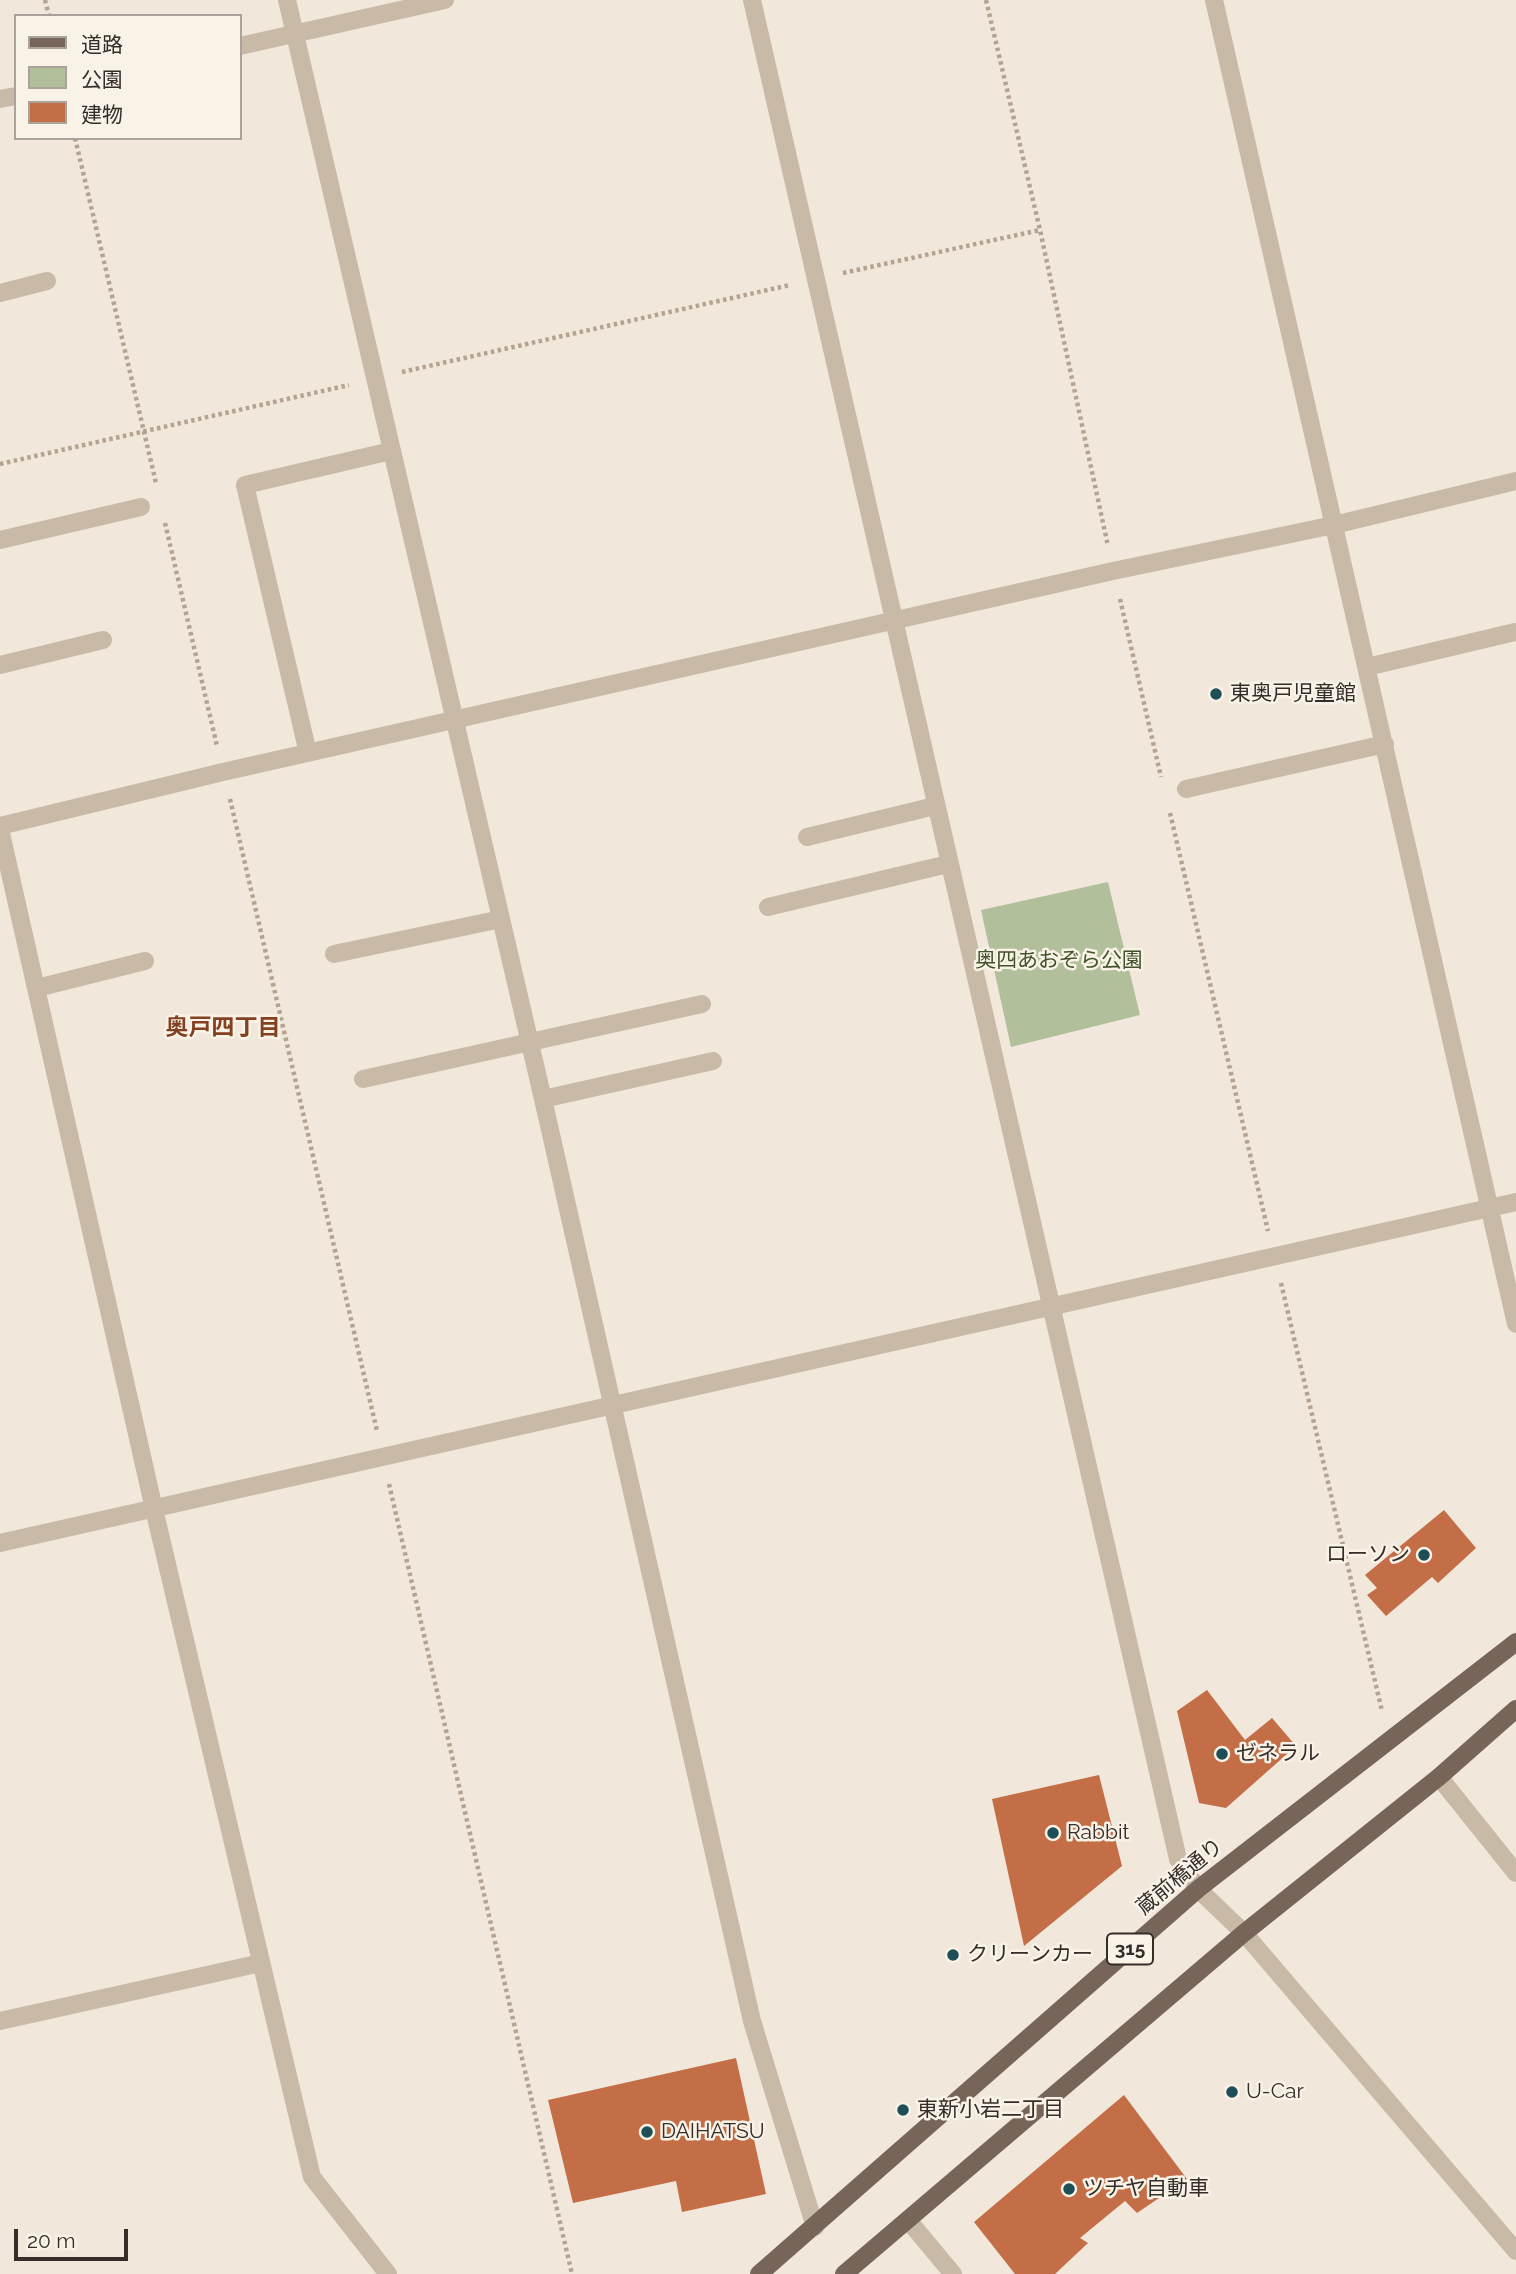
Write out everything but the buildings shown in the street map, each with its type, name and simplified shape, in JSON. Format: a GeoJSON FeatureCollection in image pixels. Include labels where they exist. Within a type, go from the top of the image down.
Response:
{"type":"FeatureCollection","features":[{"type":"Feature","properties":{"kind":"main road","name":"蔵前橋通り"},"geometry":{"type":"LineString","coordinates":[[759,2274],[1198,1889],[1516,1642]]}},
{"type":"Feature","properties":{"kind":"main road"},"geometry":{"type":"LineString","coordinates":[[844,2274],[1244,1933],[1439,1777],[1516,1709]]}},
{"type":"Feature","properties":{"kind":"street"},"geometry":{"type":"LineString","coordinates":[[287,0],[543,1099],[752,2021],[815,2227]]}},
{"type":"Feature","properties":{"kind":"street"},"geometry":{"type":"LineString","coordinates":[[242,46],[445,0]]}},
{"type":"Feature","properties":{"kind":"street"},"geometry":{"type":"LineString","coordinates":[[752,0],[1178,1859],[1198,1889],[1244,1933],[1516,2251]]}},
{"type":"Feature","properties":{"kind":"street"},"geometry":{"type":"LineString","coordinates":[[1214,0],[1516,1324]]}},
{"type":"Feature","properties":{"kind":"street"},"geometry":{"type":"LineString","coordinates":[[0,293],[47,281]]}},
{"type":"Feature","properties":{"kind":"street"},"geometry":{"type":"LineString","coordinates":[[308,753],[245,485],[391,451]]}},
{"type":"Feature","properties":{"kind":"street"},"geometry":{"type":"LineString","coordinates":[[388,2274],[312,2177],[154,1509],[0,827],[223,772],[1113,571],[1334,525],[1516,481]]}},
{"type":"Feature","properties":{"kind":"street"},"geometry":{"type":"LineString","coordinates":[[0,540],[141,507]]}},
{"type":"Feature","properties":{"kind":"street"},"geometry":{"type":"LineString","coordinates":[[1367,667],[1515,632]]}},
{"type":"Feature","properties":{"kind":"street"},"geometry":{"type":"LineString","coordinates":[[0,664],[103,639]]}},
{"type":"Feature","properties":{"kind":"street"},"geometry":{"type":"LineString","coordinates":[[1186,789],[1385,744]]}},
{"type":"Feature","properties":{"kind":"street"},"geometry":{"type":"LineString","coordinates":[[807,837],[935,806]]}},
{"type":"Feature","properties":{"kind":"street"},"geometry":{"type":"LineString","coordinates":[[768,907],[948,864]]}},
{"type":"Feature","properties":{"kind":"street"},"geometry":{"type":"LineString","coordinates":[[334,954],[500,919]]}},
{"type":"Feature","properties":{"kind":"street"},"geometry":{"type":"LineString","coordinates":[[37,988],[145,961]]}},
{"type":"Feature","properties":{"kind":"street"},"geometry":{"type":"LineString","coordinates":[[363,1079],[702,1004]]}},
{"type":"Feature","properties":{"kind":"street"},"geometry":{"type":"LineString","coordinates":[[543,1099],[713,1061]]}},
{"type":"Feature","properties":{"kind":"street"},"geometry":{"type":"LineString","coordinates":[[0,1544],[1516,1202]]}},
{"type":"Feature","properties":{"kind":"street"},"geometry":{"type":"LineString","coordinates":[[1439,1777],[1516,1873]]}},
{"type":"Feature","properties":{"kind":"street"},"geometry":{"type":"LineString","coordinates":[[0,2021],[261,1964]]}},
{"type":"Feature","properties":{"kind":"street"},"geometry":{"type":"LineString","coordinates":[[908,2220],[953,2274]]}},
{"type":"Feature","properties":{"kind":"path"},"geometry":{"type":"LineString","coordinates":[[986,0],[1040,230],[1113,571],[1162,781]]}},
{"type":"Feature","properties":{"kind":"path"},"geometry":{"type":"LineString","coordinates":[[75,140],[157,491]]}},
{"type":"Feature","properties":{"kind":"path"},"geometry":{"type":"LineString","coordinates":[[0,464],[1040,230]]}},
{"type":"Feature","properties":{"kind":"path"},"geometry":{"type":"LineString","coordinates":[[163,516],[572,2274]]}},
{"type":"Feature","properties":{"kind":"path"},"geometry":{"type":"LineString","coordinates":[[1168,808],[1381,1707],[1394,1736]]}},
{"type":"Feature","properties":{"kind":"green space","name":"奥四あおぞら公園"},"geometry":{"type":"Polygon","coordinates":[[[1108,882],[1140,1015],[1011,1047],[981,910],[1108,882]]]}},
{"type":"Feature","properties":{"kind":"place","name":"東奥戸児童館"},"geometry":{"type":"Point","coordinates":[1216,694]}},
{"type":"Feature","properties":{"kind":"place","name":"ローソン"},"geometry":{"type":"Point","coordinates":[1424,1555]}},
{"type":"Feature","properties":{"kind":"place","name":"ゼネラル"},"geometry":{"type":"Point","coordinates":[1222,1754]}},
{"type":"Feature","properties":{"kind":"place","name":"Rabbit"},"geometry":{"type":"Point","coordinates":[1053,1833]}},
{"type":"Feature","properties":{"kind":"place","name":"クリーンカー"},"geometry":{"type":"Point","coordinates":[953,1955]}},
{"type":"Feature","properties":{"kind":"place","name":"U-Car"},"geometry":{"type":"Point","coordinates":[1232,2092]}},
{"type":"Feature","properties":{"kind":"place","name":"東新小岩二丁目"},"geometry":{"type":"Point","coordinates":[903,2110]}},
{"type":"Feature","properties":{"kind":"place","name":"DAIHATSU"},"geometry":{"type":"Point","coordinates":[647,2132]}},
{"type":"Feature","properties":{"kind":"place","name":"ツチヤ自動車"},"geometry":{"type":"Point","coordinates":[1069,2189]}},
{"type":"Feature","properties":{"kind":"district","name":"奥戸四丁目"},"geometry":{"type":"Point","coordinates":[223,1028]}}]}
